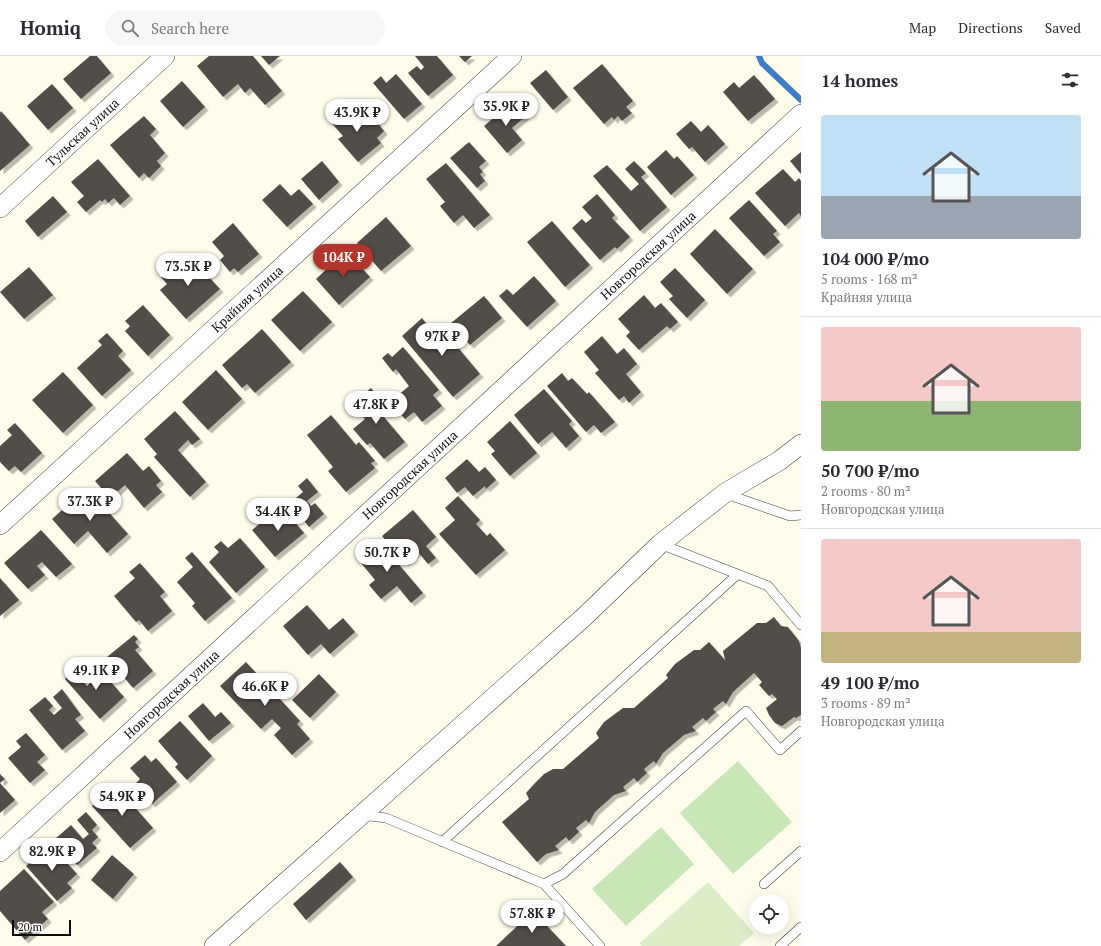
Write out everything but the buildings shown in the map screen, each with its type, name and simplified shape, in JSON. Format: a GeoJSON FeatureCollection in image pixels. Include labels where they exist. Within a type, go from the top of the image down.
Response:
{"type":"FeatureCollection","features":[{"type":"Feature","properties":{"kind":"street","name":"Тульская улица"},"geometry":{"type":"LineString","coordinates":[[0,208],[165,56]]}},
{"type":"Feature","properties":{"kind":"street","name":"Крайняя улица"},"geometry":{"type":"LineString","coordinates":[[0,525],[512,56]]}},
{"type":"Feature","properties":{"kind":"street","name":"Новгородская улица"},"geometry":{"type":"LineString","coordinates":[[0,852],[801,114]]}},
{"type":"Feature","properties":{"kind":"street"},"geometry":{"type":"LineString","coordinates":[[219,944],[578,622],[660,544],[725,493],[779,460],[801,444]]}},
{"type":"Feature","properties":{"kind":"lane"},"geometry":{"type":"LineString","coordinates":[[725,493],[790,516],[801,515]]}},
{"type":"Feature","properties":{"kind":"lane"},"geometry":{"type":"LineString","coordinates":[[660,544],[768,586],[801,625]]}},
{"type":"Feature","properties":{"kind":"lane"},"geometry":{"type":"LineString","coordinates":[[442,842],[738,574]]}},
{"type":"Feature","properties":{"kind":"lane"},"geometry":{"type":"LineString","coordinates":[[544,884],[562,874],[746,711],[780,750],[801,731]]}},
{"type":"Feature","properties":{"kind":"lane"},"geometry":{"type":"LineString","coordinates":[[362,816],[386,818],[544,884],[600,946]]}},
{"type":"Feature","properties":{"kind":"lane"},"geometry":{"type":"LineString","coordinates":[[764,884],[801,851]]}},
{"type":"Feature","properties":{"kind":"lane"},"geometry":{"type":"LineString","coordinates":[[780,946],[801,927]]}},
{"type":"Feature","properties":{"kind":"green space"},"geometry":{"type":"Polygon","coordinates":[[[738,761],[792,822],[733,874],[680,813],[738,761]]]}},
{"type":"Feature","properties":{"kind":"green space"},"geometry":{"type":"Polygon","coordinates":[[[661,827],[694,864],[626,926],[592,889],[661,827]]]}},
{"type":"Feature","properties":{"kind":"green space"},"geometry":{"type":"Polygon","coordinates":[[[708,882],[749,927],[749,934],[753,934],[739,946],[642,946],[640,943],[708,882]]]}},
{"type":"Feature","properties":{"kind":"waterway"},"geometry":{"type":"LineString","coordinates":[[759,56],[762,63],[801,100]]}}]}
